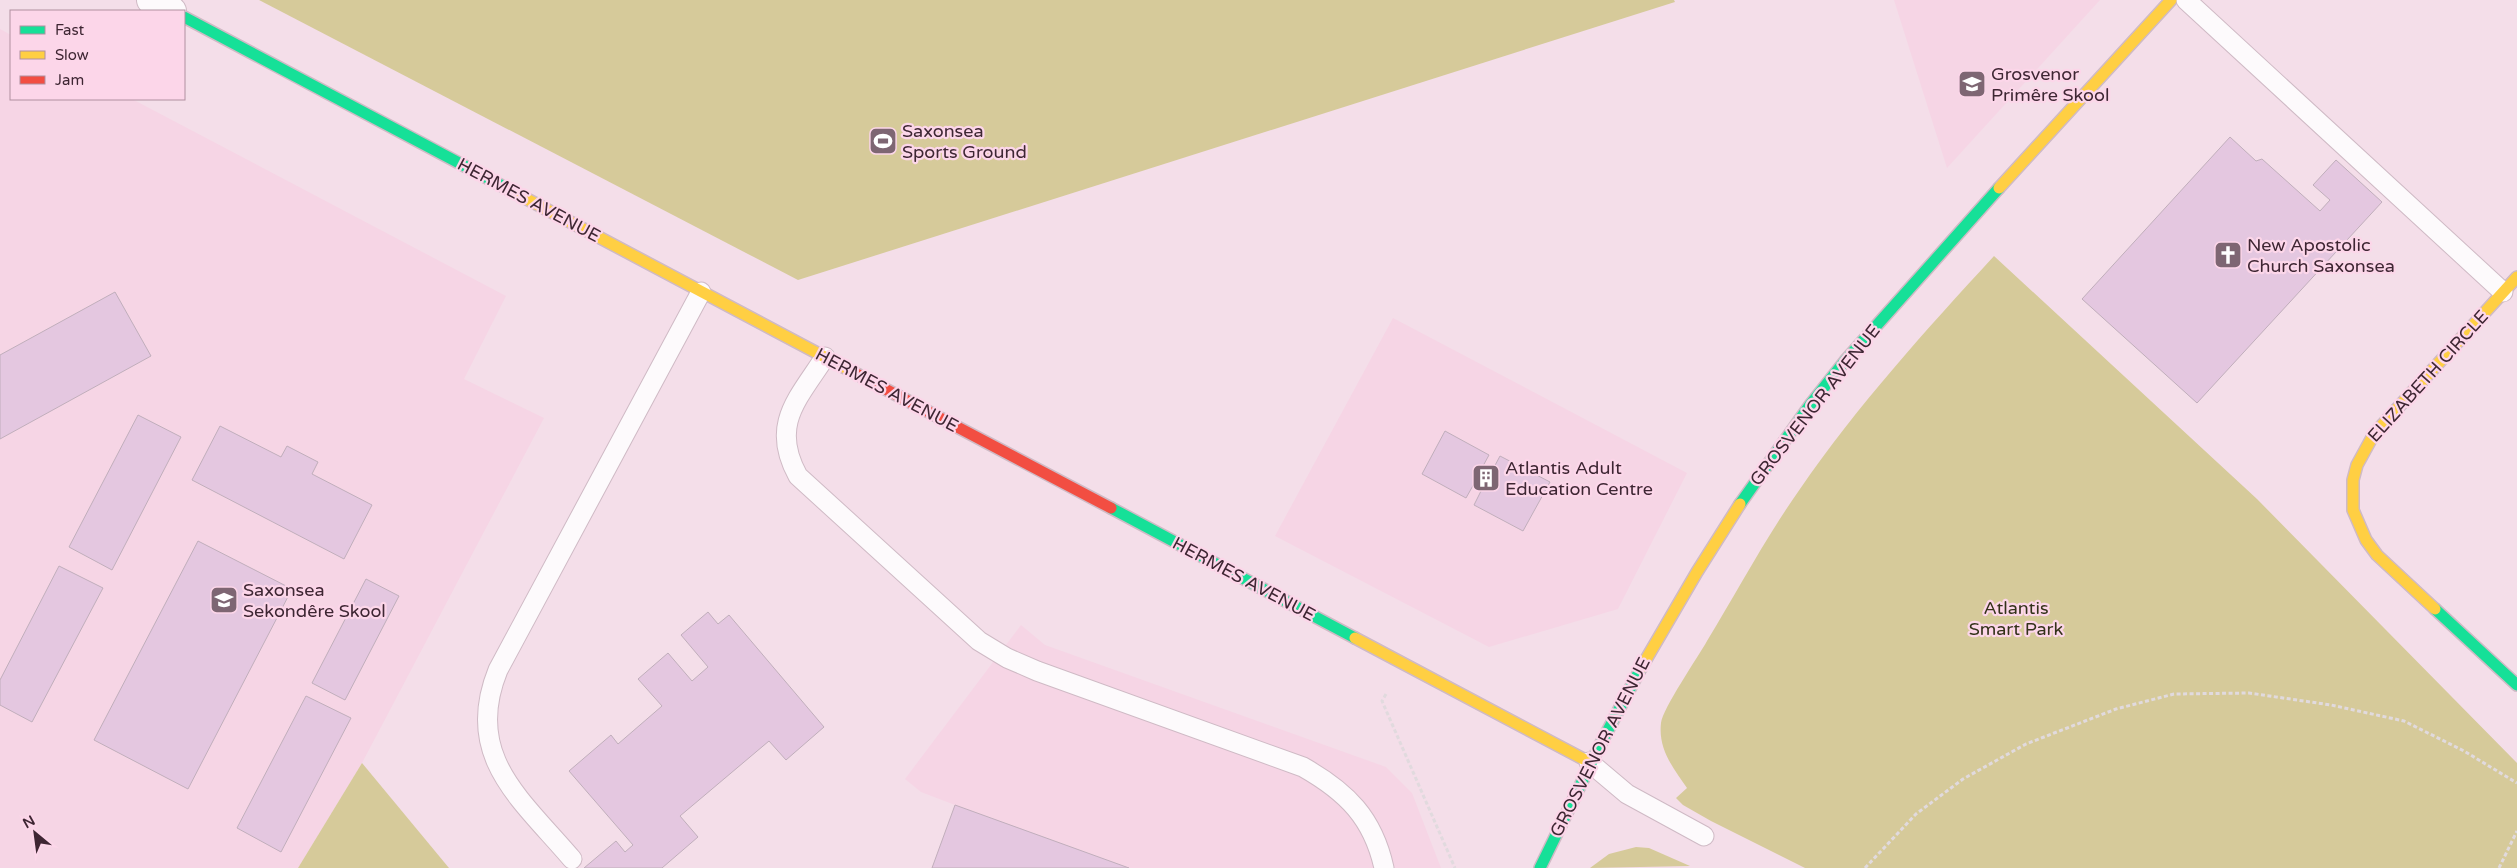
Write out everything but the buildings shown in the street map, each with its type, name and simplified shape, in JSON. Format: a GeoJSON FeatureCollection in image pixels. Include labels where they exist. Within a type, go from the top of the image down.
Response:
{"type":"FeatureCollection","features":[{"type":"Feature","properties":{"kind":"street"},"geometry":{"type":"LineString","coordinates":[[151,0],[170,10]]}},
{"type":"Feature","properties":{"kind":"street","name":"GROSVENOR AVENUE"},"geometry":{"type":"LineString","coordinates":[[1540,868],[1590,762],[1638,670],[1730,519],[1811,403],[1898,299],[2171,0]]}},
{"type":"Feature","properties":{"kind":"street","name":"HERMES AVENUE"},"geometry":{"type":"LineString","coordinates":[[185,18],[1590,762]]}},
{"type":"Feature","properties":{"kind":"street","name":"ELIZABETH CIRCLE"},"geometry":{"type":"LineString","coordinates":[[2517,277],[2374,434],[2359,459],[2351,487],[2352,505],[2357,523],[2365,540],[2377,555],[2517,685]]}},
{"type":"Feature","properties":{"kind":"lane"},"geometry":{"type":"LineString","coordinates":[[2186,0],[2503,292]]}},
{"type":"Feature","properties":{"kind":"lane"},"geometry":{"type":"LineString","coordinates":[[572,859],[501,773],[492,752],[487,730],[486,709],[490,688],[701,292]]}},
{"type":"Feature","properties":{"kind":"lane"},"geometry":{"type":"LineString","coordinates":[[824,357],[794,405],[787,422],[785,441],[789,459],[798,476],[979,641],[1007,658],[1037,671],[1303,767],[1324,779],[1344,794],[1360,812],[1372,832],[1384,868]]}},
{"type":"Feature","properties":{"kind":"lane"},"geometry":{"type":"LineString","coordinates":[[1590,762],[1627,794],[1704,836]]}},
{"type":"Feature","properties":{"kind":"path"},"geometry":{"type":"LineString","coordinates":[[1402,663],[1382,701],[1454,868]]}},
{"type":"Feature","properties":{"kind":"path"},"geometry":{"type":"LineString","coordinates":[[1864,868],[1916,814],[1963,778],[2026,744],[2116,709],[2174,694],[2249,693],[2332,705],[2404,721],[2464,752],[2517,783]]}},
{"type":"Feature","properties":{"kind":"path"},"geometry":{"type":"LineString","coordinates":[[2499,868],[2517,831]]}},
{"type":"Feature","properties":{"kind":"shaded area","name":"Grosvenor Primêre Skool"},"geometry":{"type":"Polygon","coordinates":[[[1894,0],[2100,0],[1947,168],[1894,0]]]}},
{"type":"Feature","properties":{"kind":"shaded area","name":"Saxonsea Sekondêre Skool"},"geometry":{"type":"Polygon","coordinates":[[[0,29],[10,34],[10,100],[134,100],[506,296],[464,379],[544,418],[362,763],[298,868],[0,868],[0,29]]]}},
{"type":"Feature","properties":{"kind":"shaded area"},"geometry":{"type":"Polygon","coordinates":[[[1393,318],[1687,473],[1618,609],[1489,647],[1275,536],[1393,318]]]}},
{"type":"Feature","properties":{"kind":"shaded area"},"geometry":{"type":"Polygon","coordinates":[[[1021,625],[1045,645],[1386,767],[1412,793],[1441,868],[932,868],[955,805],[921,792],[905,779],[1021,625]]]}},
{"type":"Feature","properties":{"kind":"green space","name":"Saxonsea Sports Ground"},"geometry":{"type":"Polygon","coordinates":[[[259,0],[1674,0],[1675,2],[798,280],[259,0]]]}},
{"type":"Feature","properties":{"kind":"green space","name":"Atlantis Smart Park"},"geometry":{"type":"Polygon","coordinates":[[[1994,256],[2257,499],[2517,763],[2517,868],[1805,868],[1711,821],[1683,805],[1676,798],[1687,788],[1664,750],[1661,732],[1663,716],[1674,695],[1775,526],[1822,458],[1893,369],[1994,256]]]}},
{"type":"Feature","properties":{"kind":"green space"},"geometry":{"type":"Polygon","coordinates":[[[362,763],[449,868],[298,868],[362,763]]]}},
{"type":"Feature","properties":{"kind":"green space"},"geometry":{"type":"Polygon","coordinates":[[[1636,847],[1649,848],[1690,866],[1590,868],[1609,854],[1636,847]]]}},
{"type":"Feature","properties":{"kind":"traffic: fast"},"geometry":{"type":"LineString","coordinates":[[185,18],[508,189]]}},
{"type":"Feature","properties":{"kind":"traffic: fast"},"geometry":{"type":"LineString","coordinates":[[1740,504],[1810,405],[1845,361],[1999,188]]}},
{"type":"Feature","properties":{"kind":"traffic: fast"},"geometry":{"type":"LineString","coordinates":[[1111,508],[1355,638]]}},
{"type":"Feature","properties":{"kind":"traffic: fast"},"geometry":{"type":"LineString","coordinates":[[2435,609],[2517,685]]}},
{"type":"Feature","properties":{"kind":"traffic: fast"},"geometry":{"type":"LineString","coordinates":[[1540,868],[1599,747],[1641,668]]}},
{"type":"Feature","properties":{"kind":"traffic: slow"},"geometry":{"type":"LineString","coordinates":[[1999,188],[2171,0]]}},
{"type":"Feature","properties":{"kind":"traffic: slow"},"geometry":{"type":"LineString","coordinates":[[508,189],[853,372]]}},
{"type":"Feature","properties":{"kind":"traffic: slow"},"geometry":{"type":"LineString","coordinates":[[2435,609],[2377,555],[2366,540],[2353,510],[2353,480],[2357,465],[2374,434],[2517,277]]}},
{"type":"Feature","properties":{"kind":"traffic: slow"},"geometry":{"type":"LineString","coordinates":[[1641,668],[1697,572],[1740,504]]}},
{"type":"Feature","properties":{"kind":"traffic: slow"},"geometry":{"type":"LineString","coordinates":[[1355,638],[1589,762]]}},
{"type":"Feature","properties":{"kind":"traffic: jam"},"geometry":{"type":"LineString","coordinates":[[853,372],[1111,508]]}},
{"type":"Feature","properties":{"kind":"place","name":"Grosvenor Primêre Skool"},"geometry":{"type":"Point","coordinates":[1972,84]}},
{"type":"Feature","properties":{"kind":"place","name":"Saxonsea Sports Ground"},"geometry":{"type":"Point","coordinates":[883,141]}},
{"type":"Feature","properties":{"kind":"place","name":"New Apostolic Church Saxonsea"},"geometry":{"type":"Point","coordinates":[2228,255]}},
{"type":"Feature","properties":{"kind":"place","name":"Atlantis Adult Education Centre"},"geometry":{"type":"Point","coordinates":[1486,478]}},
{"type":"Feature","properties":{"kind":"place","name":"Saxonsea Sekondêre Skool"},"geometry":{"type":"Point","coordinates":[224,600]}}]}
